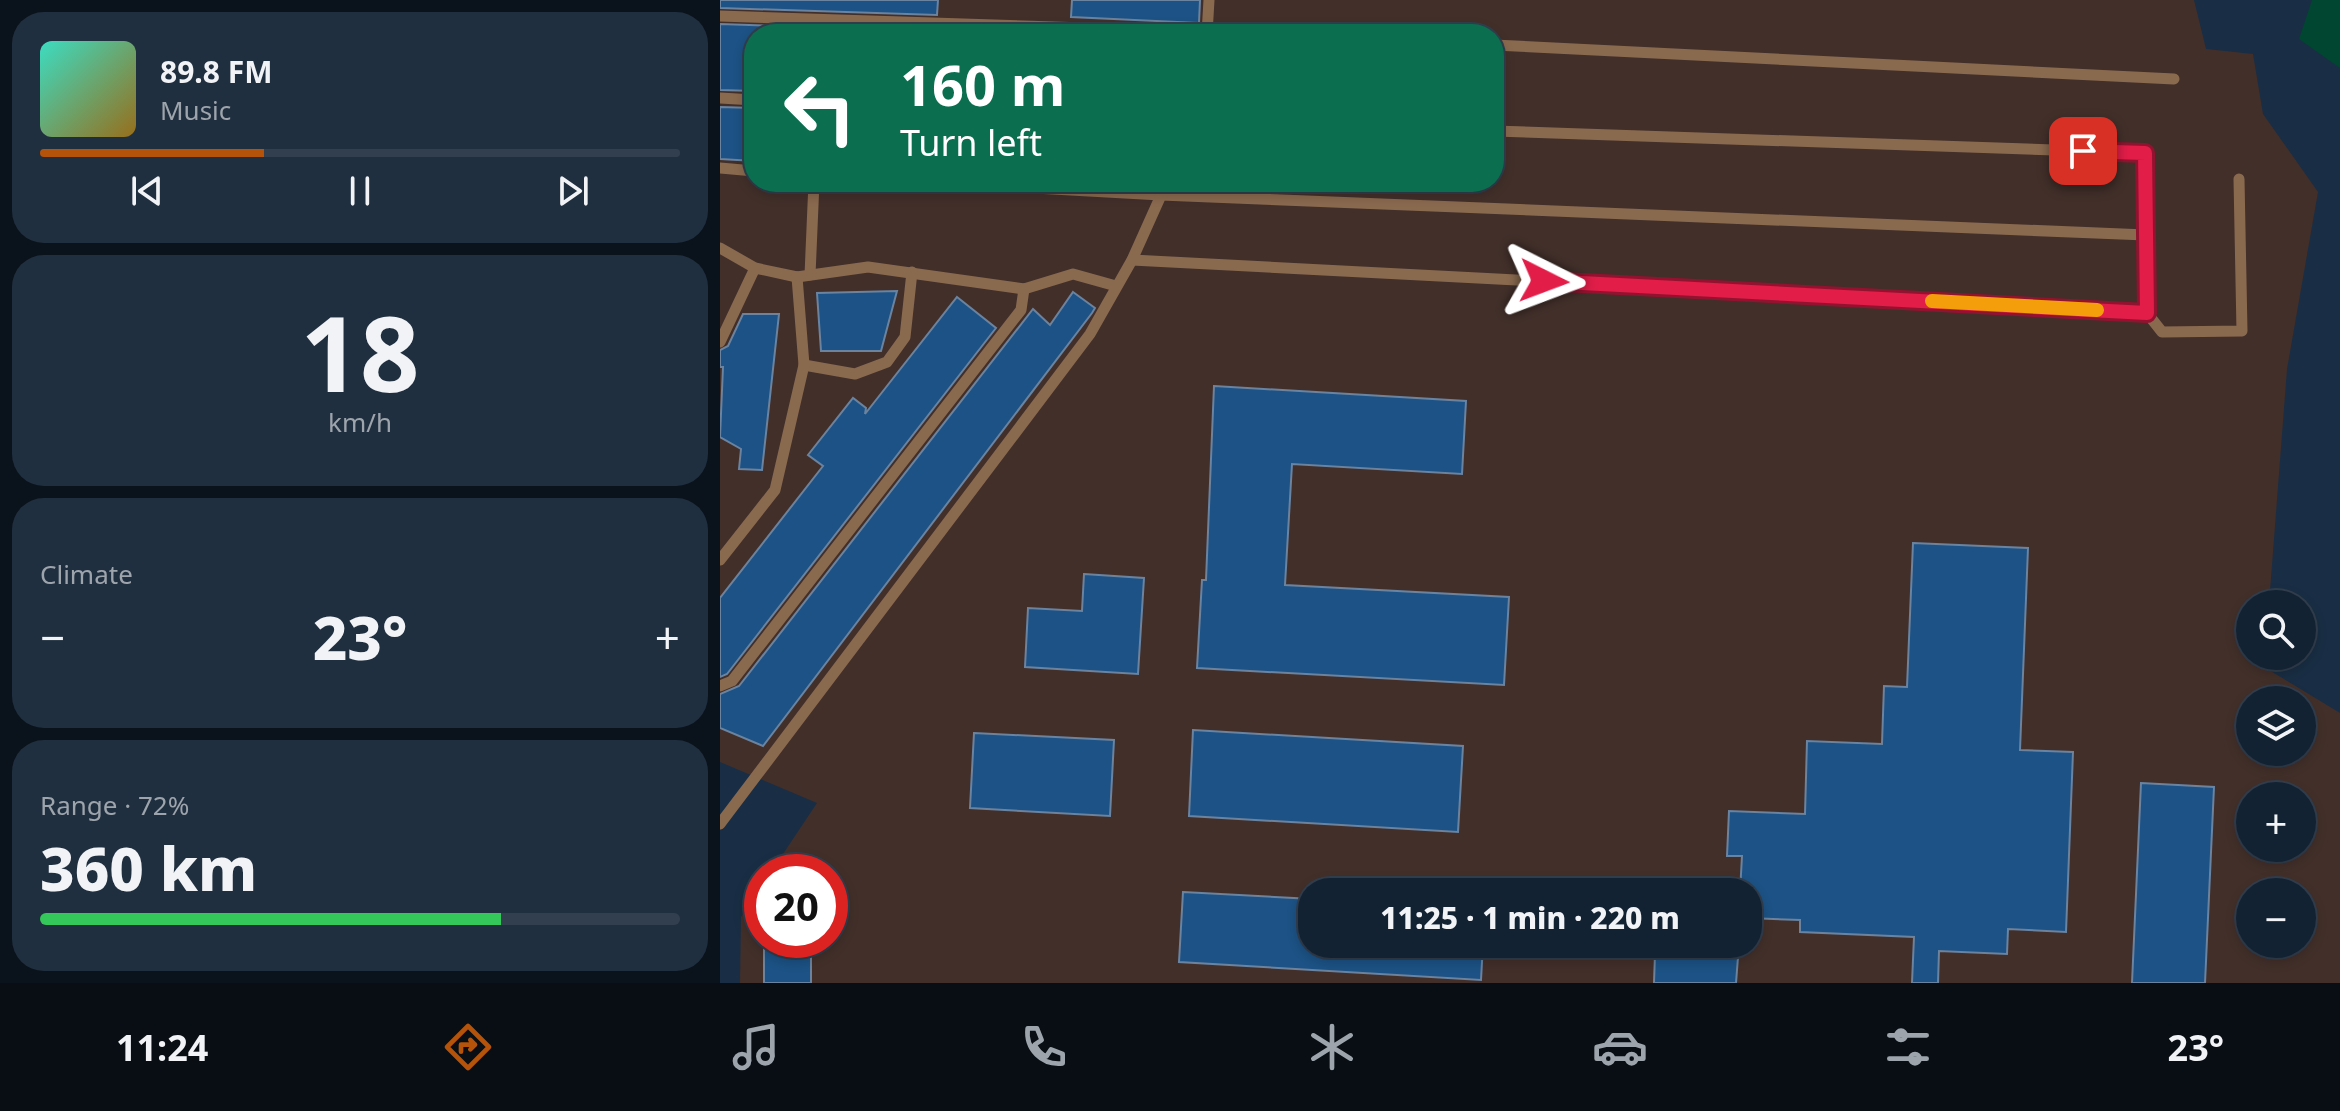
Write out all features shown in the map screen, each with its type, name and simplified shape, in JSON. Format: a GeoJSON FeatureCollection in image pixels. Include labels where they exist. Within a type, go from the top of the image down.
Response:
{"type":"FeatureCollection","features":[{"type":"Feature","properties":{"kind":"lane"},"geometry":{"type":"LineString","coordinates":[[1208,24],[1209,0]]}},
{"type":"Feature","properties":{"kind":"lane"},"geometry":{"type":"LineString","coordinates":[[720,16],[964,24]]}},
{"type":"Feature","properties":{"kind":"lane"},"geometry":{"type":"LineString","coordinates":[[1504,46],[2174,79]]}},
{"type":"Feature","properties":{"kind":"lane"},"geometry":{"type":"LineString","coordinates":[[720,98],[744,99]]}},
{"type":"Feature","properties":{"kind":"lane"},"geometry":{"type":"LineString","coordinates":[[1504,131],[2145,153],[2147,313],[2162,332],[2242,331],[2239,179]]}},
{"type":"Feature","properties":{"kind":"lane"},"geometry":{"type":"LineString","coordinates":[[720,168],[744,170]]}},
{"type":"Feature","properties":{"kind":"lane"},"geometry":{"type":"LineString","coordinates":[[810,275],[814,192]]}},
{"type":"Feature","properties":{"kind":"lane"},"geometry":{"type":"LineString","coordinates":[[1107,192],[2146,235]]}},
{"type":"Feature","properties":{"kind":"lane"},"geometry":{"type":"LineString","coordinates":[[720,824],[1090,334],[1132,260],[1162,192]]}},
{"type":"Feature","properties":{"kind":"lane"},"geometry":{"type":"LineString","coordinates":[[720,248],[755,268],[797,277],[868,267],[1024,289],[1073,274],[1116,286]]}},
{"type":"Feature","properties":{"kind":"lane"},"geometry":{"type":"LineString","coordinates":[[1132,260],[2147,313]]}},
{"type":"Feature","properties":{"kind":"lane"},"geometry":{"type":"LineString","coordinates":[[720,342],[755,268]]}},
{"type":"Feature","properties":{"kind":"lane"},"geometry":{"type":"LineString","coordinates":[[804,365],[855,374],[887,362],[905,337],[912,272]]}},
{"type":"Feature","properties":{"kind":"lane"},"geometry":{"type":"LineString","coordinates":[[720,560],[725,544],[775,490],[804,365],[797,277]]}},
{"type":"Feature","properties":{"kind":"lane"},"geometry":{"type":"LineString","coordinates":[[720,686],[732,681],[1021,310],[1024,289]]}},
{"type":"Feature","properties":{"kind":"shaded area"},"geometry":{"type":"Polygon","coordinates":[[[720,0],[2194,0],[2206,49],[2253,54],[2263,114],[2318,192],[2287,369],[2270,590],[2236,590],[2236,670],[2269,670],[2295,686],[2236,686],[2236,766],[2316,766],[2316,698],[2340,713],[2340,983],[740,983],[741,917],[744,913],[744,958],[848,958],[848,854],[783,854],[817,803],[720,762],[720,0]]]}},
{"type":"Feature","properties":{"kind":"green space"},"geometry":{"type":"Polygon","coordinates":[[[2312,0],[2340,0],[2340,68],[2299,39],[2312,0]]]}},
{"type":"Feature","properties":{"kind":"building"},"geometry":{"type":"Polygon","coordinates":[[[720,0],[938,0],[937,15],[720,8],[720,0]]]}},
{"type":"Feature","properties":{"kind":"building"},"geometry":{"type":"Polygon","coordinates":[[[1072,0],[1200,0],[1199,23],[1071,17],[1072,0]]]}},
{"type":"Feature","properties":{"kind":"building"},"geometry":{"type":"Polygon","coordinates":[[[720,24],[744,25],[744,91],[720,90],[720,24]]]}},
{"type":"Feature","properties":{"kind":"building"},"geometry":{"type":"Polygon","coordinates":[[[720,107],[744,108],[744,160],[720,159],[720,107]]]}},
{"type":"Feature","properties":{"kind":"building"},"geometry":{"type":"Polygon","coordinates":[[[897,291],[881,351],[821,351],[817,293],[897,291]]]}},
{"type":"Feature","properties":{"kind":"building"},"geometry":{"type":"Polygon","coordinates":[[[1073,292],[1095,308],[1092,313],[763,746],[720,728],[720,694],[739,686],[1033,309],[1050,325],[1073,292]]]}},
{"type":"Feature","properties":{"kind":"building"},"geometry":{"type":"Polygon","coordinates":[[[957,297],[996,328],[727,674],[720,677],[720,598],[823,466],[808,455],[853,398],[866,408],[865,414],[957,297]]]}},
{"type":"Feature","properties":{"kind":"building"},"geometry":{"type":"Polygon","coordinates":[[[743,314],[779,314],[762,470],[739,469],[741,449],[720,437],[723,367],[720,367],[720,350],[728,346],[743,314]]]}},
{"type":"Feature","properties":{"kind":"building"},"geometry":{"type":"Polygon","coordinates":[[[1214,386],[1466,401],[1462,474],[1292,464],[1285,585],[1509,597],[1504,685],[1197,668],[1202,580],[1206,580],[1214,386]]]}},
{"type":"Feature","properties":{"kind":"building"},"geometry":{"type":"Polygon","coordinates":[[[1913,543],[2028,548],[2020,750],[2073,752],[2066,932],[2008,929],[2007,954],[1939,951],[1938,983],[1912,983],[1914,937],[1800,932],[1800,920],[1762,919],[1762,878],[1741,878],[1742,856],[1727,856],[1729,811],[1805,814],[1807,741],[1882,744],[1884,686],[1907,687],[1913,543]]]}},
{"type":"Feature","properties":{"kind":"building"},"geometry":{"type":"Polygon","coordinates":[[[1084,574],[1144,578],[1138,674],[1025,667],[1028,608],[1082,611],[1084,574]]]}},
{"type":"Feature","properties":{"kind":"building"},"geometry":{"type":"Polygon","coordinates":[[[1193,730],[1463,746],[1458,832],[1189,816],[1193,730]]]}},
{"type":"Feature","properties":{"kind":"building"},"geometry":{"type":"Polygon","coordinates":[[[974,733],[1114,740],[1110,816],[970,808],[974,733]]]}},
{"type":"Feature","properties":{"kind":"building"},"geometry":{"type":"Polygon","coordinates":[[[2141,783],[2214,787],[2205,983],[2132,983],[2141,783]]]}},
{"type":"Feature","properties":{"kind":"building"},"geometry":{"type":"Polygon","coordinates":[[[1183,892],[1298,898],[1298,958],[1482,958],[1481,980],[1179,962],[1183,892]]]}},
{"type":"Feature","properties":{"kind":"building"},"geometry":{"type":"Polygon","coordinates":[[[764,958],[811,958],[811,983],[764,983],[764,958]]]}},
{"type":"Feature","properties":{"kind":"building"},"geometry":{"type":"Polygon","coordinates":[[[1655,958],[1738,958],[1736,983],[1654,983],[1655,958]]]}},
{"type":"Feature","properties":{"kind":"slow traffic"},"geometry":{"type":"LineString","coordinates":[[1932,301],[2097,310]]}},
{"type":"Feature","properties":{"kind":"route"},"geometry":{"type":"LineString","coordinates":[[1544,281],[2147,313],[2145,153],[2083,151]]}}]}
